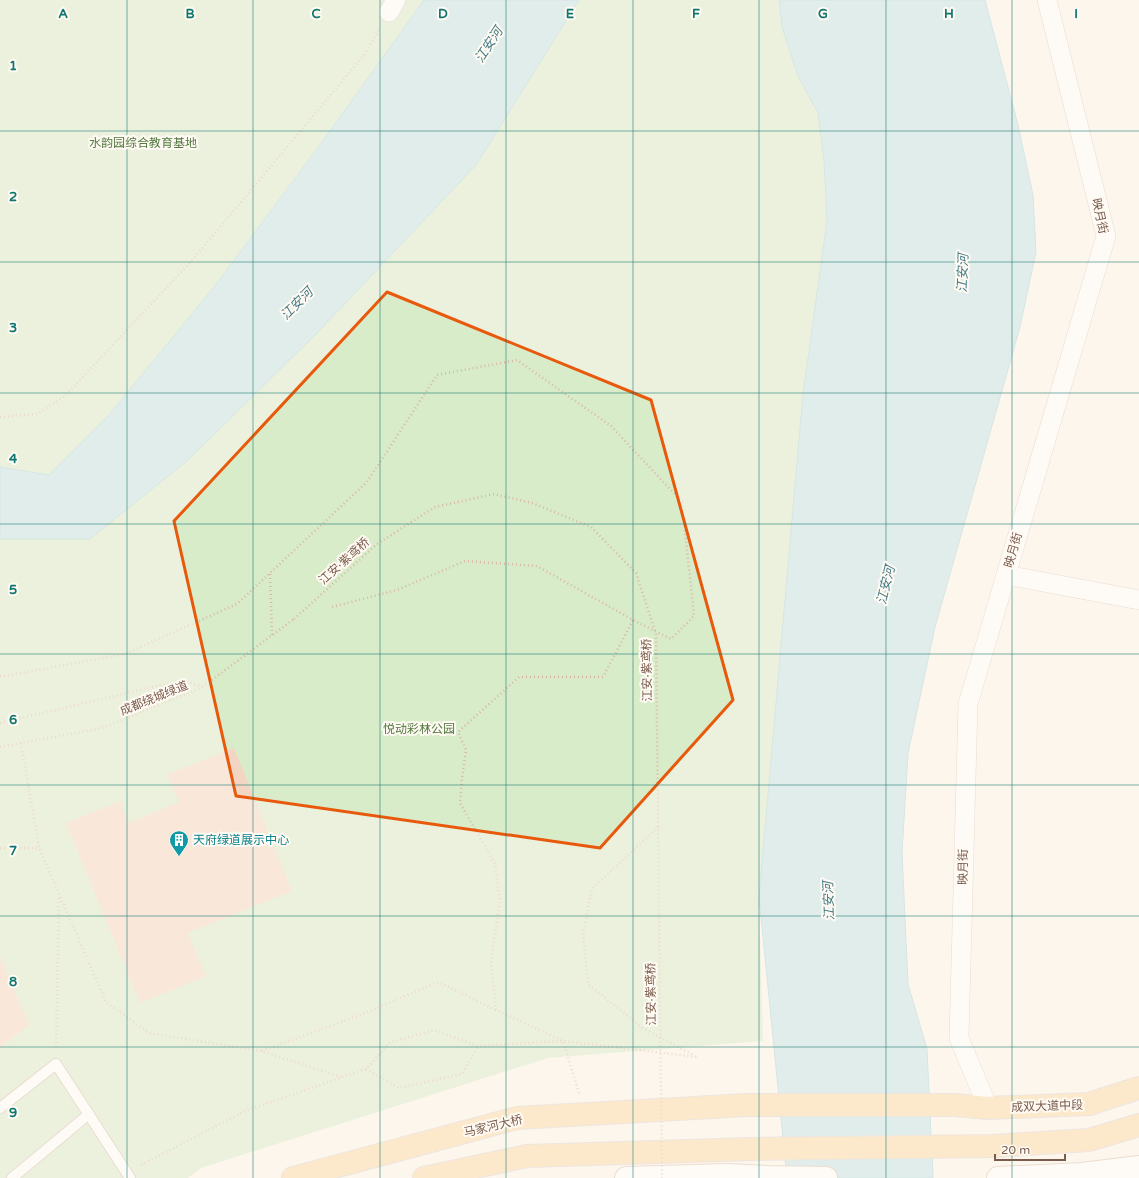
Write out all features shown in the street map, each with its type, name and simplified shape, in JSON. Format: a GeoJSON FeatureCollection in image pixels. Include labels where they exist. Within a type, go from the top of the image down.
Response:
{"type":"FeatureCollection","features":[{"type":"Feature","properties":{"kind":"main road","name":"成双大道中段"},"geometry":{"type":"LineString","coordinates":[[747,1105],[954,1105],[988,1108],[1089,1104],[1139,1088]]}},
{"type":"Feature","properties":{"kind":"main road","name":"马家河大桥"},"geometry":{"type":"LineString","coordinates":[[293,1178],[517,1118],[747,1105]]}},
{"type":"Feature","properties":{"kind":"main road"},"geometry":{"type":"LineString","coordinates":[[424,1178],[527,1156],[751,1149],[966,1146],[1089,1140],[1139,1125]]}},
{"type":"Feature","properties":{"kind":"street","name":"映月街"},"geometry":{"type":"LineString","coordinates":[[988,1108],[959,1038],[968,704],[1106,236],[1047,0]]}},
{"type":"Feature","properties":{"kind":"street"},"geometry":{"type":"LineString","coordinates":[[1006,575],[1139,600]]}},
{"type":"Feature","properties":{"kind":"street"},"geometry":{"type":"LineString","coordinates":[[998,1178],[1082,1174],[1139,1167]]}},
{"type":"Feature","properties":{"kind":"street"},"geometry":{"type":"LineString","coordinates":[[626,1178],[826,1178]]}},
{"type":"Feature","properties":{"kind":"lane"},"geometry":{"type":"LineString","coordinates":[[0,1108],[56,1064],[128,1175]]}},
{"type":"Feature","properties":{"kind":"lane"},"geometry":{"type":"LineString","coordinates":[[12,1178],[89,1114]]}},
{"type":"Feature","properties":{"kind":"path"},"geometry":{"type":"LineString","coordinates":[[0,417],[37,414],[65,396],[195,257],[364,55],[393,6]]}},
{"type":"Feature","properties":{"kind":"path"},"geometry":{"type":"LineString","coordinates":[[0,676],[125,654],[237,604],[367,482],[437,376],[517,360],[611,426],[682,502],[694,616],[671,639],[633,620],[537,566],[465,561],[397,590],[332,607]]}},
{"type":"Feature","properties":{"kind":"path","name":"江安·紫鸢桥"},"geometry":{"type":"LineString","coordinates":[[294,619],[377,544],[435,507],[494,494],[532,503],[591,527],[636,573],[656,634],[662,1178]]}},
{"type":"Feature","properties":{"kind":"path"},"geometry":{"type":"LineString","coordinates":[[270,573],[272,635]]}},
{"type":"Feature","properties":{"kind":"path","name":"成都绕城绿道"},"geometry":{"type":"LineString","coordinates":[[0,747],[102,728],[202,687],[294,619]]}},
{"type":"Feature","properties":{"kind":"path"},"geometry":{"type":"LineString","coordinates":[[496,1010],[491,961],[500,902],[495,864],[460,803],[466,750],[458,732],[519,676],[603,677],[633,620]]}},
{"type":"Feature","properties":{"kind":"path"},"geometry":{"type":"LineString","coordinates":[[0,723],[183,680],[202,687]]}},
{"type":"Feature","properties":{"kind":"path"},"geometry":{"type":"LineString","coordinates":[[21,743],[39,848],[106,1002],[149,1033],[261,1051],[342,1077]]}},
{"type":"Feature","properties":{"kind":"path"},"geometry":{"type":"LineString","coordinates":[[128,1175],[245,1111],[366,1069],[391,1042],[434,1030],[478,1046],[563,1041],[697,1057],[641,1027],[588,984],[583,933],[592,889],[658,827]]}},
{"type":"Feature","properties":{"kind":"path"},"geometry":{"type":"LineString","coordinates":[[0,848],[39,848]]}},
{"type":"Feature","properties":{"kind":"path"},"geometry":{"type":"LineString","coordinates":[[56,1064],[59,894]]}},
{"type":"Feature","properties":{"kind":"path"},"geometry":{"type":"LineString","coordinates":[[261,1051],[363,1014],[438,982],[563,1041],[586,1114]]}},
{"type":"Feature","properties":{"kind":"path"},"geometry":{"type":"LineString","coordinates":[[366,1069],[399,1088],[462,1074],[478,1046]]}},
{"type":"Feature","properties":{"kind":"highlighted area"},"geometry":{"type":"Polygon","coordinates":[[[387,292],[651,400],[733,700],[600,848],[236,796],[174,521],[387,292]]]}},
{"type":"Feature","properties":{"kind":"green space","name":"水韵园综合教育基地"},"geometry":{"type":"Polygon","coordinates":[[[0,0],[424,0],[317,149],[214,287],[108,416],[49,475],[0,467],[0,0]]]}},
{"type":"Feature","properties":{"kind":"green space","name":"悦动彩林公园"},"geometry":{"type":"Polygon","coordinates":[[[579,0],[779,0],[782,27],[798,76],[818,113],[824,160],[827,221],[803,394],[759,897],[763,1041],[548,1058],[201,1168],[188,1178],[0,1178],[0,539],[90,539],[476,165],[579,0]]]}},
{"type":"Feature","properties":{"kind":"water","name":"江安河"},"geometry":{"type":"Polygon","coordinates":[[[424,0],[579,0],[476,165],[318,332],[188,460],[90,539],[0,539],[0,467],[49,475],[108,416],[214,287],[317,149],[424,0]]]}},
{"type":"Feature","properties":{"kind":"water","name":"江安河"},"geometry":{"type":"Polygon","coordinates":[[[779,0],[985,0],[1018,125],[1033,195],[1036,252],[1020,327],[935,627],[908,753],[902,853],[908,984],[927,1049],[933,1178],[787,1178],[759,897],[803,394],[827,221],[824,160],[818,113],[798,76],[782,27],[779,0]]]}},
{"type":"Feature","properties":{"kind":"building","name":"天府绿道展示中心"},"geometry":{"type":"Polygon","coordinates":[[[234,748],[292,891],[188,933],[206,976],[140,1003],[66,823],[120,801],[129,823],[179,802],[167,775],[234,748]]]}},
{"type":"Feature","properties":{"kind":"building"},"geometry":{"type":"Polygon","coordinates":[[[0,956],[29,1025],[0,1047],[0,956]]]}},
{"type":"Feature","properties":{"kind":"place","name":"天府绿道展示中心"},"geometry":{"type":"Point","coordinates":[179,857]}}]}
